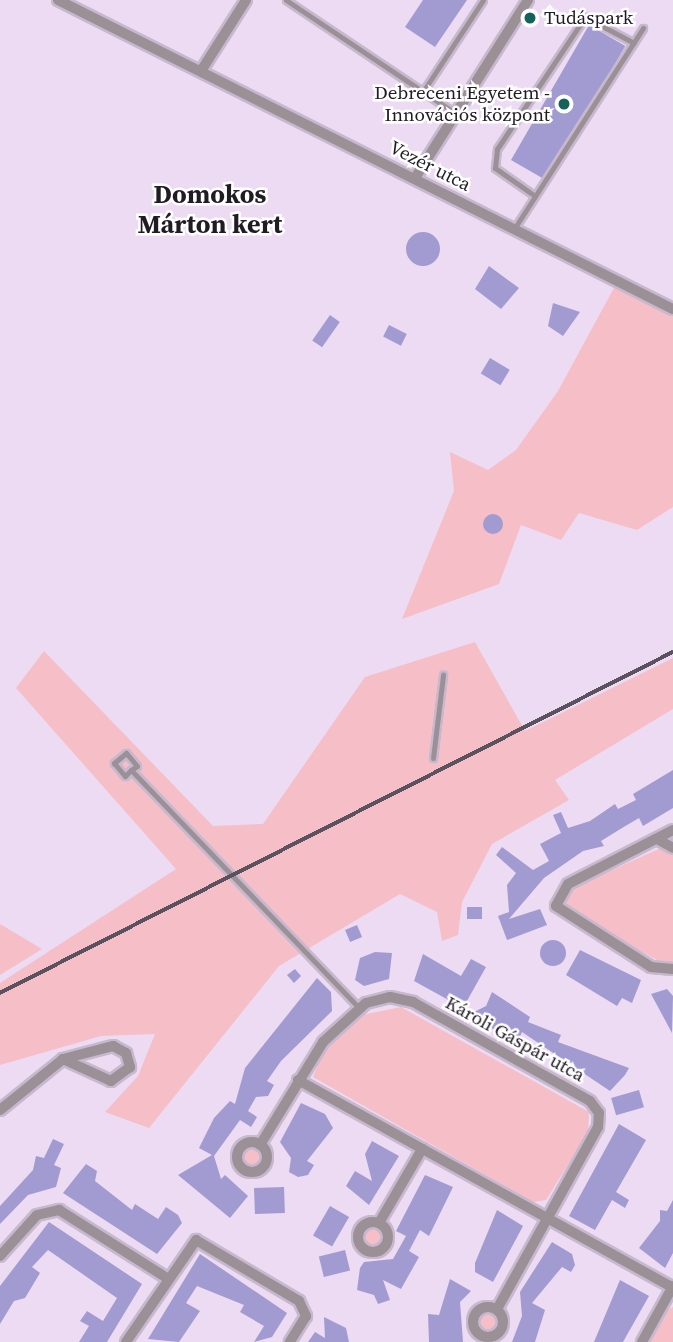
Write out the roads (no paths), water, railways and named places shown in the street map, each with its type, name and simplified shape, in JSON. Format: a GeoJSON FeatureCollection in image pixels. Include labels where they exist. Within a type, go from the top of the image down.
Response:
{"type":"FeatureCollection","features":[{"type":"Feature","properties":{"kind":"street","name":"Vezér utca"},"geometry":{"type":"LineString","coordinates":[[58,0],[673,309]]}},
{"type":"Feature","properties":{"kind":"street"},"geometry":{"type":"LineString","coordinates":[[201,71],[246,0]]}},
{"type":"Feature","properties":{"kind":"street"},"geometry":{"type":"LineString","coordinates":[[415,178],[528,0]]}},
{"type":"Feature","properties":{"kind":"street"},"geometry":{"type":"LineString","coordinates":[[673,830],[568,884],[556,906],[563,917],[651,967],[673,969]]}},
{"type":"Feature","properties":{"kind":"street"},"geometry":{"type":"LineString","coordinates":[[657,839],[673,848]]}},
{"type":"Feature","properties":{"kind":"street","name":"Károli Gáspár utca"},"geometry":{"type":"LineString","coordinates":[[260,1145],[323,1042],[360,1009],[390,997],[413,1002],[590,1101],[599,1113],[598,1127],[497,1309]]}},
{"type":"Feature","properties":{"kind":"street"},"geometry":{"type":"LineString","coordinates":[[0,1110],[63,1059],[113,1046],[126,1053],[130,1067],[111,1081],[63,1059]]}},
{"type":"Feature","properties":{"kind":"street"},"geometry":{"type":"LineString","coordinates":[[298,1080],[673,1287],[642,1342]]}},
{"type":"Feature","properties":{"kind":"street"},"geometry":{"type":"LineString","coordinates":[[379,1223],[422,1149]]}},
{"type":"Feature","properties":{"kind":"street"},"geometry":{"type":"LineString","coordinates":[[0,1256],[44,1210],[59,1210],[167,1278]]}},
{"type":"Feature","properties":{"kind":"street"},"geometry":{"type":"LineString","coordinates":[[126,1342],[189,1245],[204,1241],[299,1301],[306,1316],[290,1342]]}},
{"type":"Feature","properties":{"kind":"lane"},"geometry":{"type":"LineString","coordinates":[[286,0],[457,114]]}},
{"type":"Feature","properties":{"kind":"lane"},"geometry":{"type":"LineString","coordinates":[[422,93],[483,0]]}},
{"type":"Feature","properties":{"kind":"lane"},"geometry":{"type":"LineString","coordinates":[[535,196],[495,168],[497,149],[584,17],[634,43]]}},
{"type":"Feature","properties":{"kind":"lane"},"geometry":{"type":"LineString","coordinates":[[514,229],[643,28]]}},
{"type":"Feature","properties":{"kind":"lane"},"geometry":{"type":"LineString","coordinates":[[433,758],[443,675]]}},
{"type":"Feature","properties":{"kind":"lane"},"geometry":{"type":"LineString","coordinates":[[131,770],[360,1009]]}},
{"type":"Feature","properties":{"kind":"railway"},"geometry":{"type":"LineString","coordinates":[[0,993],[673,652]]}},
{"type":"Feature","properties":{"kind":"place","name":"Tudáspark"},"geometry":{"type":"Point","coordinates":[530,18]}},
{"type":"Feature","properties":{"kind":"place","name":"Debreceni Egyetem - Innovációs központ"},"geometry":{"type":"Point","coordinates":[564,104]}},
{"type":"Feature","properties":{"kind":"district","name":"Domokos Márton kert"},"geometry":{"type":"Point","coordinates":[210,210]}}]}
